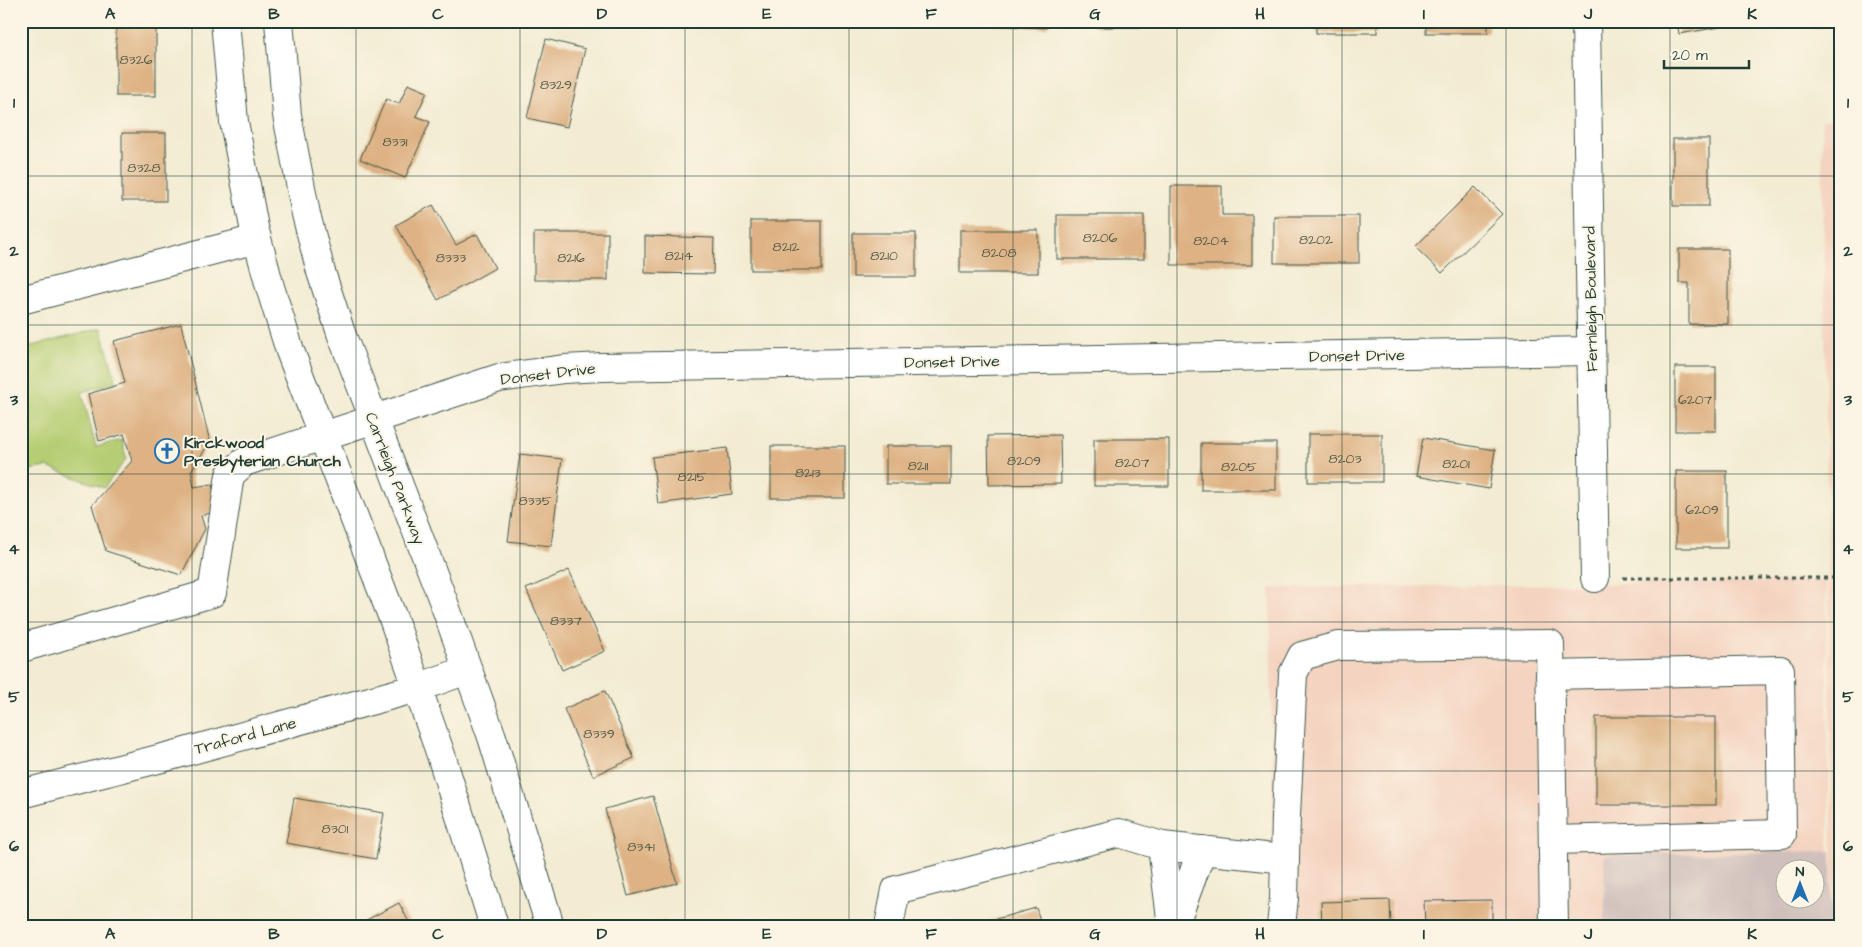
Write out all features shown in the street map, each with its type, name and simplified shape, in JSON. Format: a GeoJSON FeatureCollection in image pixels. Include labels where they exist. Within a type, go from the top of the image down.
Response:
{"type":"FeatureCollection","features":[{"type":"Feature","properties":{"kind":"street"},"geometry":{"type":"LineString","coordinates":[[225,21],[234,122],[257,239],[290,350],[394,621],[449,780],[494,926]]}},
{"type":"Feature","properties":{"kind":"street","name":"Carrleigh Parkway"},"geometry":{"type":"LineString","coordinates":[[279,21],[287,115],[306,214],[341,332],[444,603],[500,764],[550,926]]}},
{"type":"Feature","properties":{"kind":"street","name":"Fernleigh Boulevard"},"geometry":{"type":"LineString","coordinates":[[1586,21],[1595,578]]}},
{"type":"Feature","properties":{"kind":"street"},"geometry":{"type":"LineString","coordinates":[[21,300],[257,239]]}},
{"type":"Feature","properties":{"kind":"street","name":"Donset Drive"},"geometry":{"type":"LineString","coordinates":[[21,648],[212,593],[230,476],[244,462],[499,378],[564,368],[1591,351]]}},
{"type":"Feature","properties":{"kind":"street"},"geometry":{"type":"LineString","coordinates":[[1281,926],[1284,898],[1293,674],[1302,656],[1338,646],[1550,644],[1554,926]]}},
{"type":"Feature","properties":{"kind":"street","name":"Traford Lane"},"geometry":{"type":"LineString","coordinates":[[21,794],[174,755],[416,688],[467,670]]}},
{"type":"Feature","properties":{"kind":"street"},"geometry":{"type":"LineString","coordinates":[[1550,675],[1780,670],[1782,834],[1553,840]]}},
{"type":"Feature","properties":{"kind":"street"},"geometry":{"type":"LineString","coordinates":[[889,926],[896,890],[1119,833],[1162,846],[1285,859]]}},
{"type":"Feature","properties":{"kind":"street"},"geometry":{"type":"LineString","coordinates":[[1162,846],[1173,926]]}},
{"type":"Feature","properties":{"kind":"street"},"geometry":{"type":"LineString","coordinates":[[1173,926],[1202,850]]}},
{"type":"Feature","properties":{"kind":"path"},"geometry":{"type":"LineString","coordinates":[[1595,578],[1841,578]]}},
{"type":"Feature","properties":{"kind":"shaded area"},"geometry":{"type":"Polygon","coordinates":[[[1822,120],[1841,120],[1841,926],[1833,926],[1822,120]]]}},
{"type":"Feature","properties":{"kind":"shaded area"},"geometry":{"type":"Polygon","coordinates":[[[1826,581],[1829,851],[1604,855],[1605,926],[1274,926],[1270,588],[1826,581]]]}},
{"type":"Feature","properties":{"kind":"shaded area"},"geometry":{"type":"Polygon","coordinates":[[[1831,851],[1832,926],[1605,926],[1604,855],[1831,851]]]}},
{"type":"Feature","properties":{"kind":"green space"},"geometry":{"type":"Polygon","coordinates":[[[101,328],[116,382],[82,392],[96,447],[122,440],[126,459],[104,488],[47,467],[21,471],[21,349],[101,328]]]}},
{"type":"Feature","properties":{"kind":"building"},"geometry":{"type":"Polygon","coordinates":[[[116,21],[156,21],[156,96],[116,96],[116,21]]]}},
{"type":"Feature","properties":{"kind":"building"},"geometry":{"type":"Polygon","coordinates":[[[988,21],[1047,21],[1047,28],[987,25],[988,21]]]}},
{"type":"Feature","properties":{"kind":"building"},"geometry":{"type":"Polygon","coordinates":[[[1096,21],[1170,21],[1170,27],[1096,27],[1096,21]]]}},
{"type":"Feature","properties":{"kind":"building"},"geometry":{"type":"Polygon","coordinates":[[[1199,21],[1277,21],[1277,25],[1199,26],[1199,21]]]}},
{"type":"Feature","properties":{"kind":"building"},"geometry":{"type":"Polygon","coordinates":[[[1316,21],[1377,21],[1377,33],[1316,33],[1316,21]]]}},
{"type":"Feature","properties":{"kind":"building"},"geometry":{"type":"Polygon","coordinates":[[[1426,21],[1488,21],[1488,33],[1426,33],[1426,21]]]}},
{"type":"Feature","properties":{"kind":"building"},"geometry":{"type":"Polygon","coordinates":[[[1677,21],[1750,21],[1750,22],[1679,34],[1677,21]]]}},
{"type":"Feature","properties":{"kind":"building"},"geometry":{"type":"Polygon","coordinates":[[[1811,21],[1841,21],[1841,25],[1812,29],[1811,21]]]}},
{"type":"Feature","properties":{"kind":"building"},"geometry":{"type":"Polygon","coordinates":[[[546,39],[585,49],[567,127],[527,118],[546,39]]]}},
{"type":"Feature","properties":{"kind":"building"},"geometry":{"type":"Polygon","coordinates":[[[408,84],[427,92],[416,116],[430,122],[405,178],[360,159],[386,99],[399,104],[408,84]]]}},
{"type":"Feature","properties":{"kind":"building"},"geometry":{"type":"Polygon","coordinates":[[[122,133],[166,133],[166,201],[122,201],[122,133]]]}},
{"type":"Feature","properties":{"kind":"building"},"geometry":{"type":"Polygon","coordinates":[[[1673,139],[1709,139],[1709,206],[1673,206],[1673,139]]]}},
{"type":"Feature","properties":{"kind":"building"},"geometry":{"type":"Polygon","coordinates":[[[1171,186],[1222,186],[1222,215],[1252,215],[1252,265],[1171,265],[1171,186]]]}},
{"type":"Feature","properties":{"kind":"building"},"geometry":{"type":"Polygon","coordinates":[[[1475,187],[1502,214],[1442,273],[1415,247],[1475,187]]]}},
{"type":"Feature","properties":{"kind":"building"},"geometry":{"type":"Polygon","coordinates":[[[433,205],[456,245],[477,234],[495,268],[438,300],[396,225],[433,205]]]}},
{"type":"Feature","properties":{"kind":"building"},"geometry":{"type":"Polygon","coordinates":[[[1057,215],[1144,215],[1144,259],[1057,259],[1057,215]]]}},
{"type":"Feature","properties":{"kind":"building"},"geometry":{"type":"Polygon","coordinates":[[[1274,216],[1359,216],[1359,263],[1274,263],[1274,216]]]}},
{"type":"Feature","properties":{"kind":"building"},"geometry":{"type":"Polygon","coordinates":[[[751,221],[822,221],[822,270],[751,270],[751,221]]]}},
{"type":"Feature","properties":{"kind":"building"},"geometry":{"type":"Polygon","coordinates":[[[960,230],[1038,230],[1038,273],[960,273],[960,230]]]}},
{"type":"Feature","properties":{"kind":"building"},"geometry":{"type":"Polygon","coordinates":[[[534,233],[608,233],[608,280],[534,280],[534,233]]]}},
{"type":"Feature","properties":{"kind":"building"},"geometry":{"type":"Polygon","coordinates":[[[853,233],[916,233],[916,277],[853,277],[853,233]]]}},
{"type":"Feature","properties":{"kind":"building"},"geometry":{"type":"Polygon","coordinates":[[[645,236],[714,238],[713,274],[645,273],[645,236]]]}},
{"type":"Feature","properties":{"kind":"building"},"geometry":{"type":"Polygon","coordinates":[[[1679,249],[1728,249],[1728,324],[1689,324],[1689,283],[1679,283],[1679,249]]]}},
{"type":"Feature","properties":{"kind":"building","name":"Kirckwood Presbyterian Church"},"geometry":{"type":"Polygon","coordinates":[[[181,324],[210,442],[191,471],[194,487],[212,484],[218,510],[201,516],[205,529],[181,575],[106,551],[92,505],[132,461],[124,434],[99,441],[88,394],[125,383],[114,341],[181,324]]]}},
{"type":"Feature","properties":{"kind":"building"},"geometry":{"type":"Polygon","coordinates":[[[1675,367],[1716,367],[1716,431],[1675,431],[1675,367]]]}},
{"type":"Feature","properties":{"kind":"building"},"geometry":{"type":"Polygon","coordinates":[[[1308,434],[1382,434],[1382,482],[1308,482],[1308,434]]]}},
{"type":"Feature","properties":{"kind":"building"},"geometry":{"type":"Polygon","coordinates":[[[1060,435],[1061,484],[989,485],[988,436],[1060,435]]]}},
{"type":"Feature","properties":{"kind":"building"},"geometry":{"type":"Polygon","coordinates":[[[1423,438],[1495,450],[1489,489],[1416,476],[1423,438]]]}},
{"type":"Feature","properties":{"kind":"building"},"geometry":{"type":"Polygon","coordinates":[[[1094,439],[1169,439],[1169,486],[1094,486],[1094,439]]]}},
{"type":"Feature","properties":{"kind":"building"},"geometry":{"type":"Polygon","coordinates":[[[1201,443],[1276,443],[1276,490],[1201,490],[1201,443]]]}},
{"type":"Feature","properties":{"kind":"building"},"geometry":{"type":"Polygon","coordinates":[[[771,446],[845,446],[845,498],[771,498],[771,446]]]}},
{"type":"Feature","properties":{"kind":"building"},"geometry":{"type":"Polygon","coordinates":[[[886,446],[951,446],[951,484],[886,484],[886,446]]]}},
{"type":"Feature","properties":{"kind":"building"},"geometry":{"type":"Polygon","coordinates":[[[727,448],[732,494],[658,504],[652,457],[727,448]]]}},
{"type":"Feature","properties":{"kind":"building"},"geometry":{"type":"Polygon","coordinates":[[[520,454],[562,459],[551,546],[508,541],[520,454]]]}},
{"type":"Feature","properties":{"kind":"building"},"geometry":{"type":"Polygon","coordinates":[[[1676,471],[1727,471],[1727,548],[1676,548],[1676,471]]]}},
{"type":"Feature","properties":{"kind":"building"},"geometry":{"type":"Polygon","coordinates":[[[569,570],[605,651],[562,670],[526,589],[569,570]]]}},
{"type":"Feature","properties":{"kind":"building"},"geometry":{"type":"Polygon","coordinates":[[[605,691],[634,758],[593,776],[564,709],[605,691]]]}},
{"type":"Feature","properties":{"kind":"building"},"geometry":{"type":"Polygon","coordinates":[[[1596,717],[1716,717],[1716,805],[1596,805],[1596,717]]]}},
{"type":"Feature","properties":{"kind":"building"},"geometry":{"type":"Polygon","coordinates":[[[653,796],[677,883],[628,896],[605,809],[653,796]]]}},
{"type":"Feature","properties":{"kind":"building"},"geometry":{"type":"Polygon","coordinates":[[[294,798],[384,813],[376,859],[286,843],[294,798]]]}},
{"type":"Feature","properties":{"kind":"building"},"geometry":{"type":"Polygon","coordinates":[[[1390,900],[1391,926],[1322,926],[1321,902],[1390,900]]]}},
{"type":"Feature","properties":{"kind":"building"},"geometry":{"type":"Polygon","coordinates":[[[1492,900],[1492,926],[1425,926],[1424,901],[1492,900]]]}},
{"type":"Feature","properties":{"kind":"building"},"geometry":{"type":"Polygon","coordinates":[[[399,903],[411,926],[355,926],[399,903]]]}},
{"type":"Feature","properties":{"kind":"building"},"geometry":{"type":"Polygon","coordinates":[[[1036,908],[1042,926],[974,926],[974,925],[1036,908]]]}},
{"type":"Feature","properties":{"kind":"building"},"geometry":{"type":"Polygon","coordinates":[[[666,921],[667,926],[646,926],[646,925],[666,921]]]}},
{"type":"Feature","properties":{"kind":"place","name":"Kirckwood Presbyterian Church"},"geometry":{"type":"Point","coordinates":[167,451]}}]}
